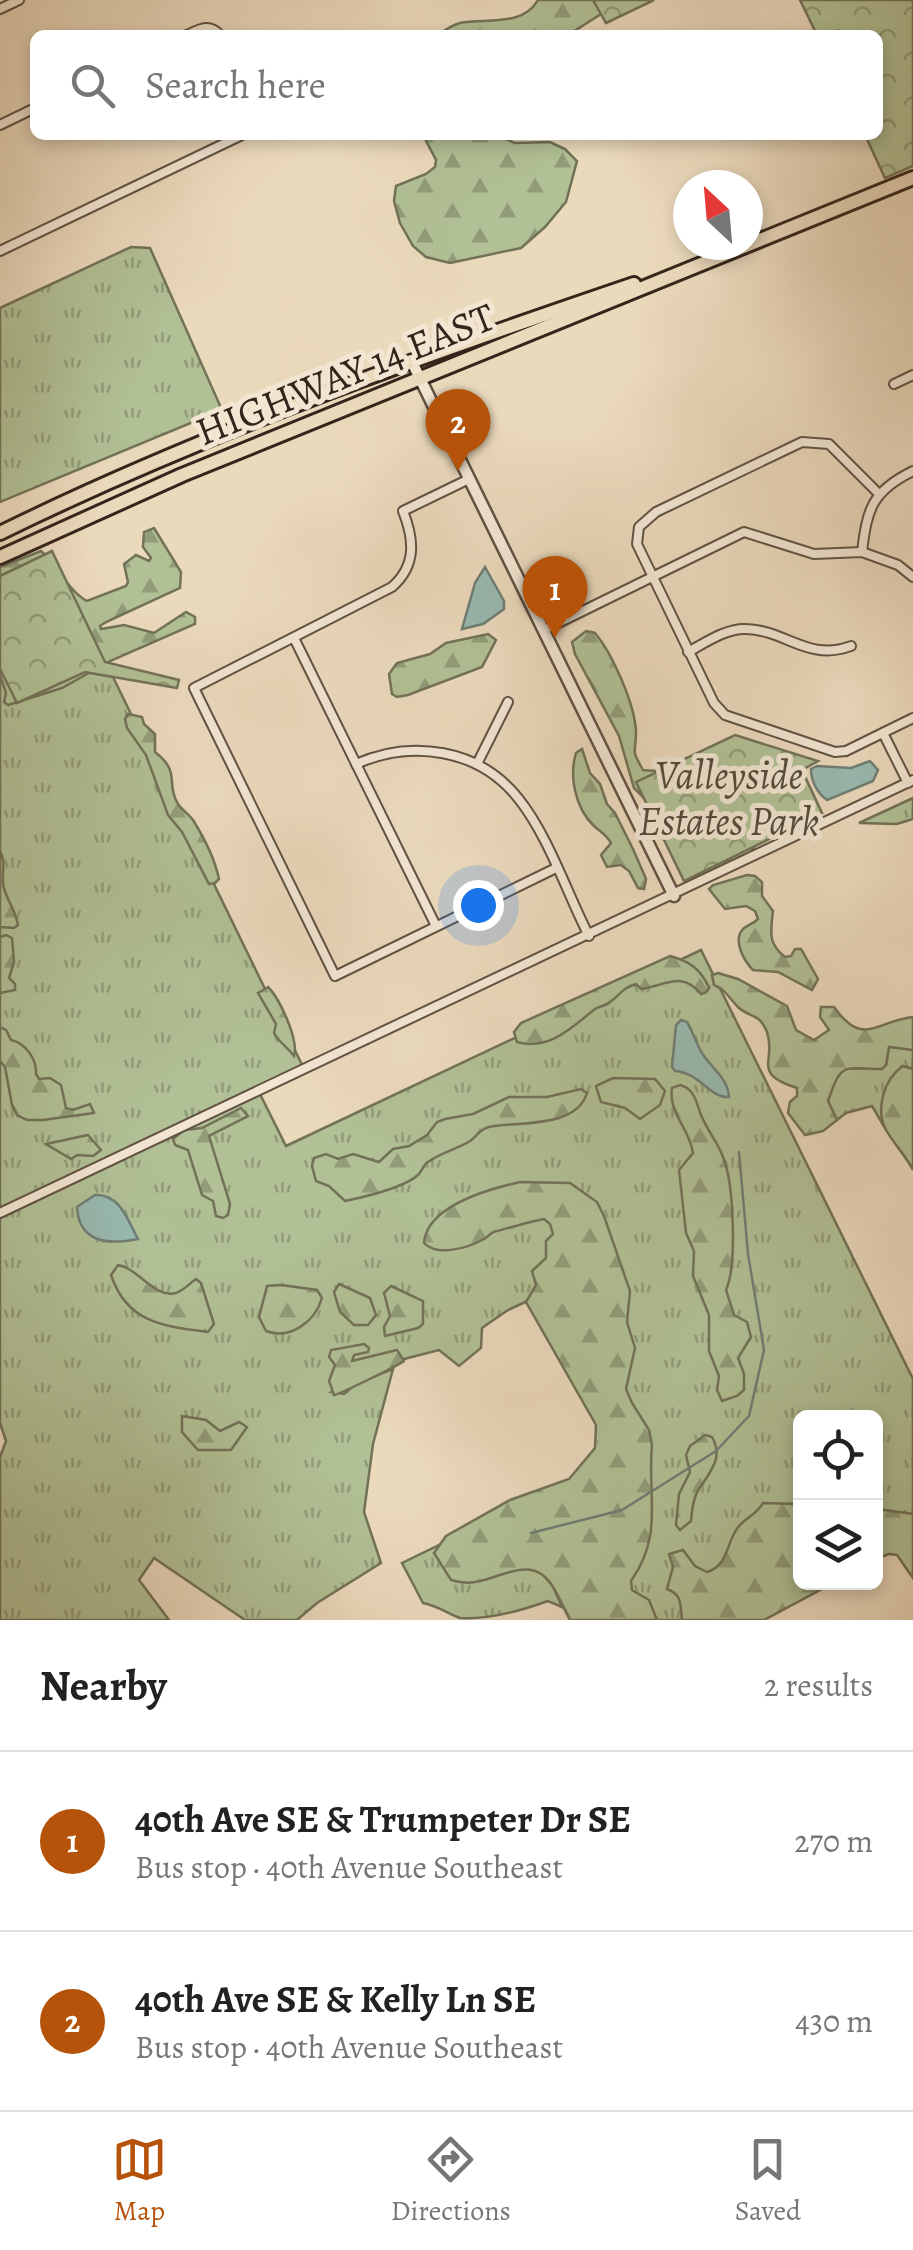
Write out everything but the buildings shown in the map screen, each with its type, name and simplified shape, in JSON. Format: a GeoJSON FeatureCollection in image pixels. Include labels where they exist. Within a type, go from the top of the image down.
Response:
{"type":"FeatureCollection","features":[{"type":"Feature","properties":{"kind":"main road","name":"HIGHWAY 14 EAST"},"geometry":{"type":"LineString","coordinates":[[763,239],[913,178]]}},
{"type":"Feature","properties":{"kind":"main road","name":"HIGHWAY 14 EAST"},"geometry":{"type":"LineString","coordinates":[[0,533],[131,472],[411,360],[711,260]]}},
{"type":"Feature","properties":{"kind":"main road","name":"HIGHWAY 14 EAST"},"geometry":{"type":"LineString","coordinates":[[0,557],[140,492],[712,260]]}},
{"type":"Feature","properties":{"kind":"street"},"geometry":{"type":"LineString","coordinates":[[0,9],[19,0]]}},
{"type":"Feature","properties":{"kind":"street"},"geometry":{"type":"LineString","coordinates":[[0,125],[30,110]]}},
{"type":"Feature","properties":{"kind":"street"},"geometry":{"type":"LineString","coordinates":[[0,250],[231,140]]}},
{"type":"Feature","properties":{"kind":"street"},"geometry":{"type":"LineString","coordinates":[[411,360],[674,896]]}},
{"type":"Feature","properties":{"kind":"street"},"geometry":{"type":"LineString","coordinates":[[894,384],[913,375]]}},
{"type":"Feature","properties":{"kind":"street"},"geometry":{"type":"LineString","coordinates":[[879,494],[829,444],[802,442],[645,519],[636,544],[714,704],[732,720],[835,752],[913,718]]}},
{"type":"Feature","properties":{"kind":"street"},"geometry":{"type":"LineString","coordinates":[[862,552],[868,517],[879,494],[913,471]]}},
{"type":"Feature","properties":{"kind":"street"},"geometry":{"type":"LineString","coordinates":[[469,479],[403,511],[412,549],[408,568],[398,582],[194,688],[335,976],[556,868]]}},
{"type":"Feature","properties":{"kind":"street"},"geometry":{"type":"LineString","coordinates":[[544,630],[744,532],[814,554],[862,552],[898,565],[913,577]]}},
{"type":"Feature","properties":{"kind":"street"},"geometry":{"type":"LineString","coordinates":[[688,652],[726,633],[748,629],[819,652],[832,653],[850,646]]}},
{"type":"Feature","properties":{"kind":"street"},"geometry":{"type":"LineString","coordinates":[[294,638],[436,926]]}},
{"type":"Feature","properties":{"kind":"street"},"geometry":{"type":"LineString","coordinates":[[477,764],[508,702]]}},
{"type":"Feature","properties":{"kind":"street"},"geometry":{"type":"LineString","coordinates":[[0,1213],[910,782],[883,732]]}},
{"type":"Feature","properties":{"kind":"street"},"geometry":{"type":"LineString","coordinates":[[356,764],[389,752],[416,749],[441,752],[477,764],[500,780],[522,803],[588,936]]}},
{"type":"Feature","properties":{"kind":"green space"},"geometry":{"type":"Polygon","coordinates":[[[538,0],[601,0],[601,14],[576,30],[445,30],[460,23],[514,18],[538,0]]]}},
{"type":"Feature","properties":{"kind":"green space"},"geometry":{"type":"Polygon","coordinates":[[[593,0],[654,0],[606,23],[593,0]]]}},
{"type":"Feature","properties":{"kind":"green space"},"geometry":{"type":"Polygon","coordinates":[[[800,0],[913,0],[913,166],[885,178],[867,140],[883,140],[883,30],[815,30],[800,0]]]}},
{"type":"Feature","properties":{"kind":"green space"},"geometry":{"type":"Polygon","coordinates":[[[426,140],[550,142],[577,161],[566,202],[521,248],[450,263],[426,257],[413,246],[400,223],[394,201],[396,186],[426,174],[435,167],[436,160],[426,140]]]}},
{"type":"Feature","properties":{"kind":"green space"},"geometry":{"type":"Polygon","coordinates":[[[131,247],[150,248],[222,410],[0,502],[0,308],[131,247]]]}},
{"type":"Feature","properties":{"kind":"green space"},"geometry":{"type":"Polygon","coordinates":[[[154,528],[181,572],[180,588],[106,622],[101,629],[124,625],[154,633],[186,612],[195,617],[195,624],[110,661],[62,688],[8,705],[4,702],[6,693],[0,675],[0,567],[41,551],[87,601],[126,586],[124,564],[136,555],[149,561],[151,558],[143,547],[144,532],[154,528]]]}},
{"type":"Feature","properties":{"kind":"green space"},"geometry":{"type":"Polygon","coordinates":[[[52,551],[105,662],[179,680],[177,688],[85,672],[17,703],[0,669],[0,576],[52,551]]]}},
{"type":"Feature","properties":{"kind":"green space"},"geometry":{"type":"Polygon","coordinates":[[[586,631],[595,633],[602,642],[622,680],[635,721],[635,754],[643,770],[669,772],[803,820],[802,826],[758,842],[747,857],[700,878],[689,875],[651,805],[634,788],[619,736],[575,654],[572,642],[586,631]]]}},
{"type":"Feature","properties":{"kind":"green space"},"geometry":{"type":"Polygon","coordinates":[[[488,634],[496,640],[482,667],[408,695],[392,694],[389,674],[397,663],[430,654],[446,643],[488,634]]]}},
{"type":"Feature","properties":{"kind":"green space"},"geometry":{"type":"Polygon","coordinates":[[[0,669],[85,672],[113,677],[305,1071],[259,1092],[286,1146],[701,950],[913,1379],[913,1514],[883,1510],[883,1410],[793,1410],[793,1504],[775,1504],[747,1620],[631,1620],[544,1576],[562,1607],[548,1601],[493,1616],[460,1618],[423,1603],[402,1563],[503,1514],[627,1495],[549,1291],[508,1310],[482,1328],[481,1348],[459,1366],[439,1350],[404,1359],[332,1392],[344,1394],[357,1383],[393,1369],[373,1444],[364,1512],[381,1563],[297,1620],[245,1620],[154,1558],[139,1580],[169,1620],[0,1620],[0,1457],[6,1441],[0,1423],[0,669]]]}},
{"type":"Feature","properties":{"kind":"green space"},"geometry":{"type":"Polygon","coordinates":[[[128,714],[142,717],[155,734],[155,752],[168,766],[177,802],[193,820],[212,856],[219,879],[215,883],[209,884],[182,832],[168,815],[146,755],[127,728],[128,714]]]}},
{"type":"Feature","properties":{"kind":"green space","name":"Valleyside Estates Park"},"geometry":{"type":"Polygon","coordinates":[[[735,735],[818,761],[802,770],[822,813],[684,881],[636,782],[735,735]]]}},
{"type":"Feature","properties":{"kind":"green space"},"geometry":{"type":"Polygon","coordinates":[[[582,749],[590,773],[600,784],[633,849],[646,879],[644,889],[638,888],[621,865],[607,867],[601,855],[611,843],[587,818],[575,791],[574,762],[576,753],[582,749]]]}},
{"type":"Feature","properties":{"kind":"green space"},"geometry":{"type":"Polygon","coordinates":[[[913,798],[913,819],[897,824],[859,823],[913,798]]]}},
{"type":"Feature","properties":{"kind":"green space"},"geometry":{"type":"Polygon","coordinates":[[[0,851],[4,889],[18,925],[14,928],[0,927],[0,851]]]}},
{"type":"Feature","properties":{"kind":"green space"},"geometry":{"type":"Polygon","coordinates":[[[747,875],[762,882],[762,896],[773,911],[775,947],[785,957],[801,949],[818,979],[812,990],[778,972],[753,970],[743,957],[740,934],[758,919],[755,911],[746,906],[725,909],[709,889],[747,875]]]}},
{"type":"Feature","properties":{"kind":"green space"},"geometry":{"type":"Polygon","coordinates":[[[0,937],[12,938],[14,962],[9,978],[15,990],[0,993],[0,937]]]}},
{"type":"Feature","properties":{"kind":"green space"},"geometry":{"type":"Polygon","coordinates":[[[670,956],[698,971],[709,988],[705,993],[680,981],[641,989],[636,984],[560,1036],[540,1043],[517,1042],[514,1032],[521,1023],[670,956]]]}},
{"type":"Feature","properties":{"kind":"green space"},"geometry":{"type":"Polygon","coordinates":[[[712,975],[738,979],[787,1006],[796,1030],[814,1040],[829,1030],[820,1017],[821,1007],[834,1007],[844,1019],[862,1029],[913,1017],[913,1050],[889,1047],[882,1069],[852,1068],[841,1073],[828,1101],[837,1120],[823,1131],[805,1135],[788,1113],[797,1088],[769,1071],[769,1042],[764,1026],[714,985],[712,975]]]}},
{"type":"Feature","properties":{"kind":"green space"},"geometry":{"type":"Polygon","coordinates":[[[268,987],[287,1020],[294,1040],[294,1056],[274,1033],[276,1024],[258,993],[268,987]]]}},
{"type":"Feature","properties":{"kind":"green space"},"geometry":{"type":"Polygon","coordinates":[[[0,1027],[30,1053],[39,1079],[50,1078],[61,1085],[66,1108],[73,1110],[90,1104],[94,1113],[43,1120],[27,1120],[17,1115],[0,1061],[0,1027]]]}},
{"type":"Feature","properties":{"kind":"green space"},"geometry":{"type":"Polygon","coordinates":[[[889,1047],[913,1050],[913,1069],[902,1066],[888,1088],[883,1110],[885,1128],[872,1106],[846,1113],[837,1120],[828,1101],[838,1076],[848,1069],[886,1065],[889,1047]]]}},
{"type":"Feature","properties":{"kind":"green space"},"geometry":{"type":"Polygon","coordinates":[[[903,1066],[913,1069],[913,1170],[886,1130],[881,1113],[886,1086],[903,1066]]]}},
{"type":"Feature","properties":{"kind":"green space"},"geometry":{"type":"Polygon","coordinates":[[[613,1078],[655,1079],[665,1091],[660,1105],[640,1119],[625,1108],[601,1102],[596,1086],[613,1078]]]}},
{"type":"Feature","properties":{"kind":"green space"},"geometry":{"type":"Polygon","coordinates":[[[680,1085],[694,1097],[727,1169],[733,1244],[726,1290],[734,1315],[747,1322],[751,1337],[738,1358],[744,1390],[722,1401],[717,1390],[719,1376],[709,1351],[709,1315],[693,1276],[694,1251],[686,1233],[679,1170],[693,1153],[673,1105],[672,1088],[680,1085]]]}},
{"type":"Feature","properties":{"kind":"green space"},"geometry":{"type":"Polygon","coordinates":[[[581,1089],[587,1093],[571,1113],[545,1121],[486,1128],[394,1188],[345,1201],[329,1186],[316,1181],[314,1158],[326,1154],[338,1159],[353,1154],[379,1162],[393,1149],[409,1146],[427,1135],[437,1122],[445,1119],[473,1114],[509,1097],[547,1097],[581,1089]]]}},
{"type":"Feature","properties":{"kind":"green space"},"geometry":{"type":"Polygon","coordinates":[[[241,1108],[248,1116],[209,1136],[230,1204],[228,1215],[223,1218],[216,1216],[213,1201],[202,1195],[188,1150],[175,1145],[173,1139],[184,1130],[202,1128],[241,1108]]]}},
{"type":"Feature","properties":{"kind":"green space"},"geometry":{"type":"Polygon","coordinates":[[[88,1135],[101,1150],[93,1156],[77,1155],[71,1159],[46,1144],[88,1135]]]}},
{"type":"Feature","properties":{"kind":"green space"},"geometry":{"type":"Polygon","coordinates":[[[520,1182],[570,1183],[597,1202],[630,1291],[627,1322],[635,1348],[626,1389],[649,1430],[652,1445],[651,1531],[648,1547],[631,1581],[632,1590],[649,1600],[657,1620],[570,1620],[543,1575],[525,1569],[460,1582],[451,1580],[434,1553],[446,1536],[510,1500],[569,1479],[595,1448],[596,1425],[526,1302],[536,1285],[532,1271],[546,1258],[546,1241],[553,1234],[550,1224],[544,1219],[495,1231],[453,1250],[437,1250],[424,1243],[428,1230],[448,1209],[492,1189],[520,1182]]]}},
{"type":"Feature","properties":{"kind":"green space"},"geometry":{"type":"Polygon","coordinates":[[[118,1265],[168,1294],[179,1292],[196,1279],[201,1283],[214,1324],[208,1332],[192,1330],[162,1324],[137,1313],[118,1291],[111,1275],[118,1265]]]}},
{"type":"Feature","properties":{"kind":"green space"},"geometry":{"type":"Polygon","coordinates":[[[339,1284],[370,1298],[376,1315],[368,1325],[354,1325],[340,1312],[334,1292],[339,1284]]]}},
{"type":"Feature","properties":{"kind":"green space"},"geometry":{"type":"Polygon","coordinates":[[[267,1286],[317,1290],[322,1298],[314,1315],[300,1327],[284,1333],[266,1331],[259,1317],[267,1286]]]}},
{"type":"Feature","properties":{"kind":"green space"},"geometry":{"type":"Polygon","coordinates":[[[391,1286],[423,1301],[423,1324],[385,1336],[384,1327],[390,1316],[384,1293],[391,1286]]]}},
{"type":"Feature","properties":{"kind":"green space"},"geometry":{"type":"Polygon","coordinates":[[[364,1344],[368,1352],[354,1355],[352,1361],[397,1350],[404,1361],[334,1395],[329,1381],[335,1365],[329,1357],[331,1350],[364,1344]]]}},
{"type":"Feature","properties":{"kind":"green space"},"geometry":{"type":"Polygon","coordinates":[[[182,1416],[206,1420],[220,1431],[239,1422],[247,1427],[231,1450],[198,1450],[182,1432],[182,1416]]]}},
{"type":"Feature","properties":{"kind":"green space"},"geometry":{"type":"Polygon","coordinates":[[[705,1435],[712,1437],[716,1458],[695,1496],[691,1521],[680,1530],[676,1525],[679,1494],[690,1472],[686,1455],[690,1446],[705,1435]]]}},
{"type":"Feature","properties":{"kind":"green space"},"geometry":{"type":"Polygon","coordinates":[[[763,1503],[793,1504],[793,1590],[820,1590],[764,1620],[682,1620],[678,1597],[667,1589],[673,1567],[669,1554],[683,1550],[695,1566],[707,1572],[714,1569],[739,1526],[763,1503]]]}},
{"type":"Feature","properties":{"kind":"green space"},"geometry":{"type":"Polygon","coordinates":[[[883,1510],[913,1514],[913,1578],[897,1555],[883,1556],[883,1510]]]}},
{"type":"Feature","properties":{"kind":"water"},"geometry":{"type":"Polygon","coordinates":[[[485,567],[504,601],[504,609],[483,624],[462,629],[475,583],[485,567]]]}},
{"type":"Feature","properties":{"kind":"water"},"geometry":{"type":"Polygon","coordinates":[[[870,761],[878,770],[873,781],[827,800],[813,782],[811,769],[817,766],[851,768],[870,761]]]}},
{"type":"Feature","properties":{"kind":"water"},"geometry":{"type":"Polygon","coordinates":[[[681,1020],[687,1022],[702,1053],[723,1079],[729,1097],[716,1094],[672,1067],[676,1025],[681,1020]]]}},
{"type":"Feature","properties":{"kind":"water"},"geometry":{"type":"Polygon","coordinates":[[[95,1195],[117,1203],[138,1239],[116,1242],[89,1235],[77,1207],[95,1195]]]}},
{"type":"Feature","properties":{"kind":"waterway"},"geometry":{"type":"LineString","coordinates":[[531,1533],[622,1510],[716,1451],[749,1416],[764,1350],[748,1254],[739,1152]]}},
{"type":"Feature","properties":{"kind":"place","name":"40th Ave SE & Kelly Ln SE"},"geometry":{"type":"Point","coordinates":[458,471]}},
{"type":"Feature","properties":{"kind":"place","name":"40th Ave SE & Trumpeter Dr SE"},"geometry":{"type":"Point","coordinates":[555,638]}}]}
